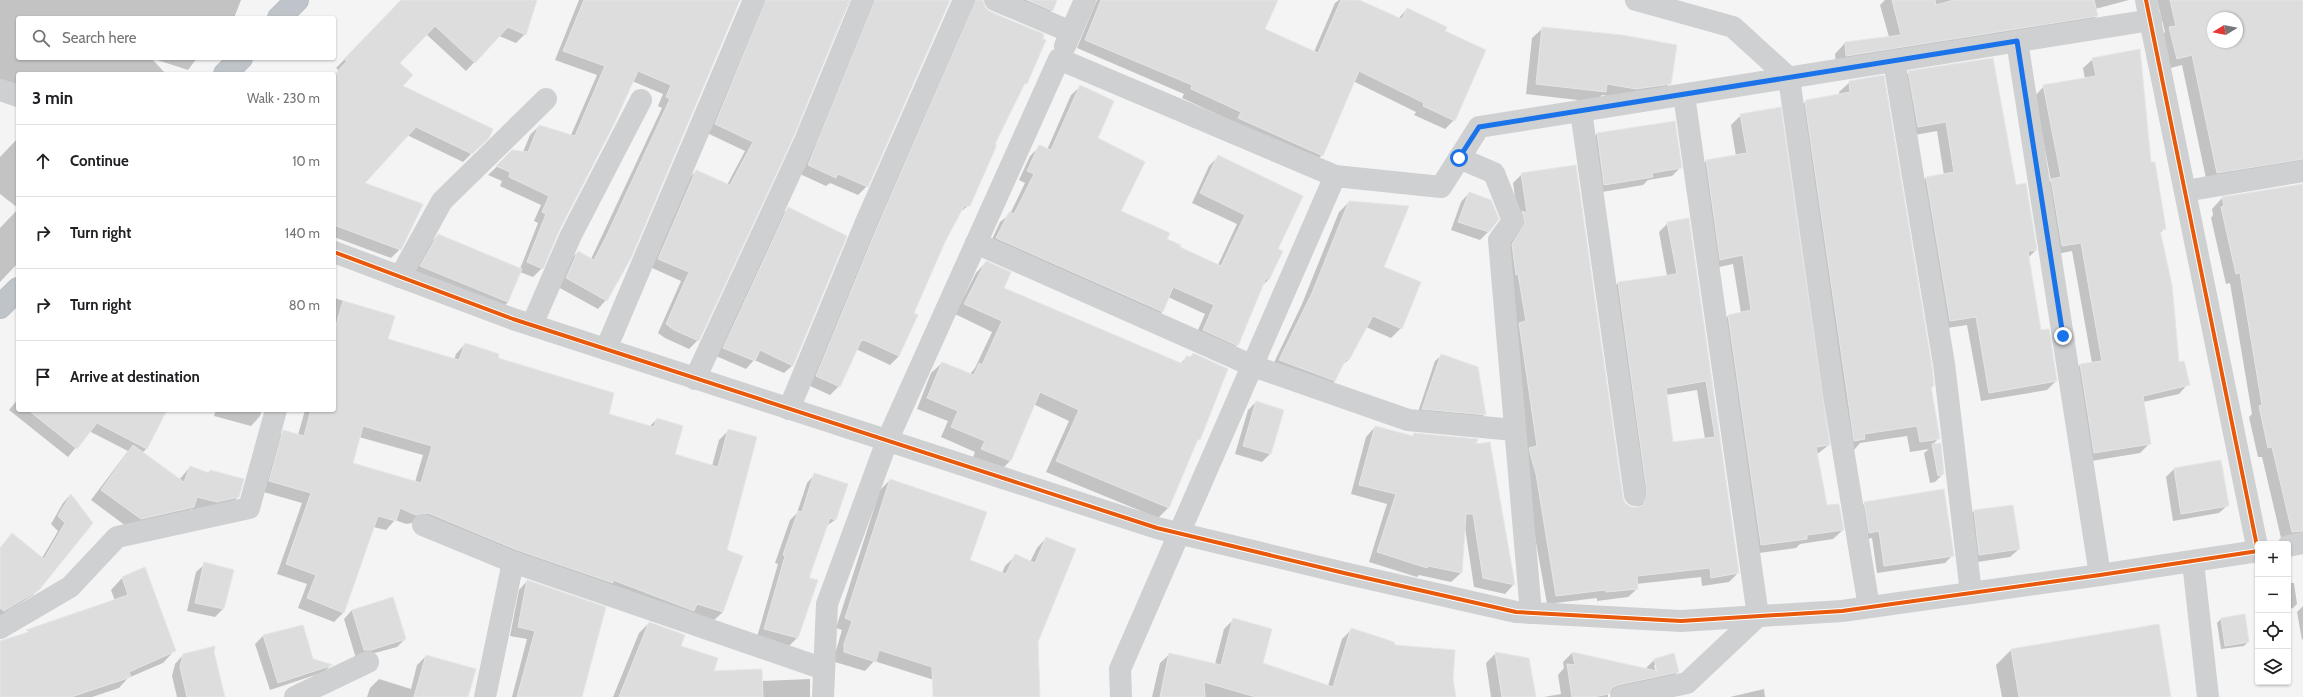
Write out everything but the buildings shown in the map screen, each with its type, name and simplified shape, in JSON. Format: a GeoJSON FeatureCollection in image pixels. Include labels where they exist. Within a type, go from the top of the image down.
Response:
{"type":"FeatureCollection","features":[{"type":"Feature","properties":{"kind":"highway"},"geometry":{"type":"LineString","coordinates":[[281,16],[297,0]]}},
{"type":"Feature","properties":{"kind":"highway"},"geometry":{"type":"LineString","coordinates":[[227,72],[239,60]]}},
{"type":"Feature","properties":{"kind":"highway"},"geometry":{"type":"LineString","coordinates":[[0,307],[16,290]]}},
{"type":"Feature","properties":{"kind":"street"},"geometry":{"type":"LineString","coordinates":[[606,349],[754,0]]}},
{"type":"Feature","properties":{"kind":"street"},"geometry":{"type":"LineString","coordinates":[[695,379],[805,141],[863,0]]}},
{"type":"Feature","properties":{"kind":"street"},"geometry":{"type":"LineString","coordinates":[[789,409],[867,220],[964,0]]}},
{"type":"Feature","properties":{"kind":"street"},"geometry":{"type":"LineString","coordinates":[[995,0],[1072,32]]}},
{"type":"Feature","properties":{"kind":"street"},"geometry":{"type":"LineString","coordinates":[[823,697],[827,604],[886,441],[1072,32],[1085,0]]}},
{"type":"Feature","properties":{"kind":"street"},"geometry":{"type":"LineString","coordinates":[[1636,0],[1733,27],[1789,78],[1834,395],[1869,607]]}},
{"type":"Feature","properties":{"kind":"street"},"geometry":{"type":"LineString","coordinates":[[1059,60],[1335,176],[1441,187],[1479,127],[2017,41],[2148,10],[2256,541]]}},
{"type":"Feature","properties":{"kind":"street"},"geometry":{"type":"LineString","coordinates":[[2017,41],[2100,576]]}},
{"type":"Feature","properties":{"kind":"street"},"geometry":{"type":"LineString","coordinates":[[1894,61],[1944,364],[1971,593]]}},
{"type":"Feature","properties":{"kind":"street"},"geometry":{"type":"LineString","coordinates":[[0,90],[16,95]]}},
{"type":"Feature","properties":{"kind":"street"},"geometry":{"type":"LineString","coordinates":[[1684,95],[1758,616]]}},
{"type":"Feature","properties":{"kind":"street"},"geometry":{"type":"LineString","coordinates":[[400,277],[442,201],[546,99]]}},
{"type":"Feature","properties":{"kind":"street"},"geometry":{"type":"LineString","coordinates":[[532,325],[571,235],[641,100]]}},
{"type":"Feature","properties":{"kind":"street"},"geometry":{"type":"LineString","coordinates":[[1581,111],[1635,495]]}},
{"type":"Feature","properties":{"kind":"street"},"geometry":{"type":"LineString","coordinates":[[1459,158],[1494,173],[1514,221],[1499,240],[1530,613]]}},
{"type":"Feature","properties":{"kind":"street"},"geometry":{"type":"LineString","coordinates":[[2185,191],[2303,171]]}},
{"type":"Feature","properties":{"kind":"street"},"geometry":{"type":"LineString","coordinates":[[1121,697],[1120,669],[1335,176]]}},
{"type":"Feature","properties":{"kind":"street"},"geometry":{"type":"LineString","coordinates":[[976,243],[1253,366],[1408,420],[1514,430]]}},
{"type":"Feature","properties":{"kind":"street"},"geometry":{"type":"LineString","coordinates":[[336,253],[532,325],[1157,528],[1344,573],[1516,612],[1681,621],[1842,611],[2100,576],[2255,552]]}},
{"type":"Feature","properties":{"kind":"street"},"geometry":{"type":"LineString","coordinates":[[0,628],[70,587],[117,537],[249,508],[275,412]]}},
{"type":"Feature","properties":{"kind":"street"},"geometry":{"type":"LineString","coordinates":[[423,525],[513,562],[824,669]]}},
{"type":"Feature","properties":{"kind":"street"},"geometry":{"type":"LineString","coordinates":[[2291,545],[2303,543]]}},
{"type":"Feature","properties":{"kind":"street"},"geometry":{"type":"LineString","coordinates":[[485,697],[513,562]]}},
{"type":"Feature","properties":{"kind":"street"},"geometry":{"type":"LineString","coordinates":[[2193,562],[2208,697]]}},
{"type":"Feature","properties":{"kind":"street"},"geometry":{"type":"LineString","coordinates":[[1621,697],[1687,683],[1758,616]]}},
{"type":"Feature","properties":{"kind":"street"},"geometry":{"type":"LineString","coordinates":[[294,697],[368,662]]}},
{"type":"Feature","properties":{"kind":"cycle path"},"geometry":{"type":"LineString","coordinates":[[336,253],[513,319],[1157,528],[1344,573],[1516,612],[1681,621],[1842,611],[2100,575],[2258,551],[2146,0]]}},
{"type":"Feature","properties":{"kind":"route"},"geometry":{"type":"LineString","coordinates":[[1459,158],[1479,127],[2017,41],[2063,336]]}}]}
